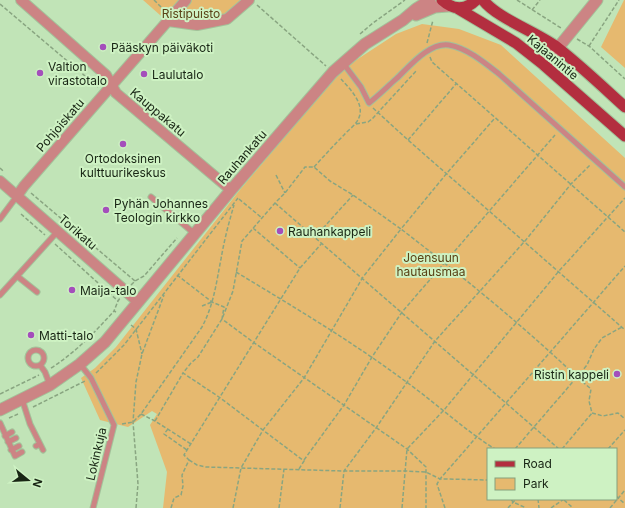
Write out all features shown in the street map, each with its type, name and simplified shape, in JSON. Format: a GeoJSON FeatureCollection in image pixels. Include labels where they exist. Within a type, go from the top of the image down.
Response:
{"type":"FeatureCollection","features":[{"type":"Feature","properties":{"kind":"main road"},"geometry":{"type":"LineString","coordinates":[[449,5],[464,8],[476,0]]}},
{"type":"Feature","properties":{"kind":"main road","name":"Kajaanintie"},"geometry":{"type":"LineString","coordinates":[[483,0],[488,6],[502,16],[557,48],[625,107]]}},
{"type":"Feature","properties":{"kind":"main road","name":"Kajaanintie"},"geometry":{"type":"LineString","coordinates":[[449,5],[516,43],[544,64],[625,136]]}},
{"type":"Feature","properties":{"kind":"street","name":"Kauppakatu"},"geometry":{"type":"LineString","coordinates":[[21,0],[106,75],[116,93],[235,194]]}},
{"type":"Feature","properties":{"kind":"street","name":"Pohjoiskatu"},"geometry":{"type":"LineString","coordinates":[[14,200],[34,174],[112,85],[167,16],[186,0]]}},
{"type":"Feature","properties":{"kind":"street","name":"Rauhankatu"},"geometry":{"type":"LineString","coordinates":[[0,410],[50,385],[80,364],[105,342],[195,234],[235,194],[334,72],[365,44],[403,20],[430,0]]}},
{"type":"Feature","properties":{"kind":"street"},"geometry":{"type":"LineString","coordinates":[[544,64],[597,0]]}},
{"type":"Feature","properties":{"kind":"street"},"geometry":{"type":"LineString","coordinates":[[167,16],[197,25],[227,19],[253,2]]}},
{"type":"Feature","properties":{"kind":"street","name":"Rauhankatu"},"geometry":{"type":"LineString","coordinates":[[403,20],[436,7],[449,5]]}},
{"type":"Feature","properties":{"kind":"street","name":"Torikatu"},"geometry":{"type":"LineString","coordinates":[[0,181],[14,200],[58,232],[138,302]]}},
{"type":"Feature","properties":{"kind":"lane"},"geometry":{"type":"LineString","coordinates":[[343,63],[361,87],[369,104],[412,63],[428,51],[439,45],[448,45],[461,49],[482,60],[625,188]]}},
{"type":"Feature","properties":{"kind":"lane"},"geometry":{"type":"LineString","coordinates":[[150,197],[195,234]]}},
{"type":"Feature","properties":{"kind":"lane"},"geometry":{"type":"LineString","coordinates":[[0,219],[14,200]]}},
{"type":"Feature","properties":{"kind":"lane"},"geometry":{"type":"LineString","coordinates":[[0,295],[58,232]]}},
{"type":"Feature","properties":{"kind":"lane"},"geometry":{"type":"LineString","coordinates":[[17,276],[37,292]]}},
{"type":"Feature","properties":{"kind":"lane","name":"Lokinkuja"},"geometry":{"type":"LineString","coordinates":[[80,364],[91,378],[114,425],[93,508]]}},
{"type":"Feature","properties":{"kind":"lane"},"geometry":{"type":"LineString","coordinates":[[40,365],[45,372],[50,385]]}},
{"type":"Feature","properties":{"kind":"lane"},"geometry":{"type":"LineString","coordinates":[[22,399],[27,410],[28,424],[38,445],[43,450]]}},
{"type":"Feature","properties":{"kind":"lane"},"geometry":{"type":"LineString","coordinates":[[0,424],[14,456],[22,452]]}},
{"type":"Feature","properties":{"kind":"lane"},"geometry":{"type":"LineString","coordinates":[[5,436],[12,432]]}},
{"type":"Feature","properties":{"kind":"lane"},"geometry":{"type":"LineString","coordinates":[[8,442],[16,438]]}},
{"type":"Feature","properties":{"kind":"lane"},"geometry":{"type":"LineString","coordinates":[[12,450],[19,446]]}},
{"type":"Feature","properties":{"kind":"path"},"geometry":{"type":"LineString","coordinates":[[154,0],[167,16]]}},
{"type":"Feature","properties":{"kind":"path"},"geometry":{"type":"LineString","coordinates":[[517,0],[589,46],[625,79]]}},
{"type":"Feature","properties":{"kind":"path"},"geometry":{"type":"LineString","coordinates":[[532,10],[540,0]]}},
{"type":"Feature","properties":{"kind":"path"},"geometry":{"type":"LineString","coordinates":[[589,46],[619,0]]}},
{"type":"Feature","properties":{"kind":"path"},"geometry":{"type":"LineString","coordinates":[[253,2],[334,72],[355,95],[360,106],[360,115],[356,124],[344,134],[314,167]]}},
{"type":"Feature","properties":{"kind":"path"},"geometry":{"type":"LineString","coordinates":[[0,4],[98,86]]}},
{"type":"Feature","properties":{"kind":"path"},"geometry":{"type":"LineString","coordinates":[[429,56],[432,62],[456,84],[625,232]]}},
{"type":"Feature","properties":{"kind":"path"},"geometry":{"type":"LineString","coordinates":[[408,140],[456,84]]}},
{"type":"Feature","properties":{"kind":"path"},"geometry":{"type":"LineString","coordinates":[[378,113],[625,330]]}},
{"type":"Feature","properties":{"kind":"path"},"geometry":{"type":"LineString","coordinates":[[233,508],[241,468],[263,430],[304,378],[362,277],[447,173],[495,118]]}},
{"type":"Feature","properties":{"kind":"path"},"geometry":{"type":"LineString","coordinates":[[299,469],[344,405],[372,357],[402,312],[560,129]]}},
{"type":"Feature","properties":{"kind":"path"},"geometry":{"type":"LineString","coordinates":[[340,508],[344,471],[376,428],[435,341],[525,241],[571,184],[595,160]]}},
{"type":"Feature","properties":{"kind":"path"},"geometry":{"type":"LineString","coordinates":[[155,421],[183,373],[198,357],[222,319],[233,291],[242,241],[275,203],[286,193],[305,167],[314,167],[330,181],[353,195],[401,229],[480,291],[551,352],[591,389],[589,401],[592,413]]}},
{"type":"Feature","properties":{"kind":"path"},"geometry":{"type":"LineString","coordinates":[[276,175],[286,193]]}},
{"type":"Feature","properties":{"kind":"path"},"geometry":{"type":"LineString","coordinates":[[29,191],[135,281]]}},
{"type":"Feature","properties":{"kind":"path"},"geometry":{"type":"LineString","coordinates":[[114,425],[133,422],[141,414],[202,327],[208,316],[215,294],[220,259],[235,203],[235,194]]}},
{"type":"Feature","properties":{"kind":"path"},"geometry":{"type":"LineString","coordinates":[[235,194],[262,218]]}},
{"type":"Feature","properties":{"kind":"path"},"geometry":{"type":"LineString","coordinates":[[315,237],[353,195]]}},
{"type":"Feature","properties":{"kind":"path"},"geometry":{"type":"LineString","coordinates":[[402,508],[407,449],[444,410],[559,271],[625,198]]}},
{"type":"Feature","properties":{"kind":"path"},"geometry":{"type":"LineString","coordinates":[[14,200],[50,239],[118,301]]}},
{"type":"Feature","properties":{"kind":"path"},"geometry":{"type":"LineString","coordinates":[[142,354],[136,329],[235,203]]}},
{"type":"Feature","properties":{"kind":"path"},"geometry":{"type":"LineString","coordinates":[[275,203],[533,427],[560,448]]}},
{"type":"Feature","properties":{"kind":"path"},"geometry":{"type":"LineString","coordinates":[[253,228],[300,268]]}},
{"type":"Feature","properties":{"kind":"path"},"geometry":{"type":"LineString","coordinates":[[322,243],[300,268],[184,455],[197,465],[206,467],[344,471],[405,471],[426,472],[440,479],[487,480]]}},
{"type":"Feature","properties":{"kind":"path"},"geometry":{"type":"LineString","coordinates":[[445,508],[437,484],[440,479],[625,266]]}},
{"type":"Feature","properties":{"kind":"path"},"geometry":{"type":"LineString","coordinates":[[236,272],[332,330],[372,357],[444,410],[476,437],[493,448]]}},
{"type":"Feature","properties":{"kind":"path"},"geometry":{"type":"LineString","coordinates":[[178,275],[212,302],[224,307],[222,319]]}},
{"type":"Feature","properties":{"kind":"path"},"geometry":{"type":"LineString","coordinates":[[136,508],[138,484],[133,422],[136,382],[142,354],[164,293]]}},
{"type":"Feature","properties":{"kind":"path"},"geometry":{"type":"LineString","coordinates":[[202,306],[212,302]]}},
{"type":"Feature","properties":{"kind":"path"},"geometry":{"type":"LineString","coordinates":[[0,394],[45,372],[66,358],[86,341],[114,311]]}},
{"type":"Feature","properties":{"kind":"path"},"geometry":{"type":"LineString","coordinates":[[222,319],[407,449],[426,467],[426,508]]}},
{"type":"Feature","properties":{"kind":"path"},"geometry":{"type":"LineString","coordinates":[[516,448],[587,365],[594,349],[602,338],[622,328]]}},
{"type":"Feature","properties":{"kind":"path"},"geometry":{"type":"LineString","coordinates":[[183,373],[219,397],[304,461]]}},
{"type":"Feature","properties":{"kind":"path"},"geometry":{"type":"LineString","coordinates":[[592,413],[603,416],[618,413],[625,419]]}},
{"type":"Feature","properties":{"kind":"path"},"geometry":{"type":"LineString","coordinates":[[562,448],[592,413]]}},
{"type":"Feature","properties":{"kind":"path"},"geometry":{"type":"LineString","coordinates":[[141,414],[155,421],[191,444]]}},
{"type":"Feature","properties":{"kind":"path"},"geometry":{"type":"LineString","coordinates":[[168,429],[164,434],[187,450]]}},
{"type":"Feature","properties":{"kind":"path"},"geometry":{"type":"LineString","coordinates":[[609,448],[625,430]]}},
{"type":"Feature","properties":{"kind":"path"},"geometry":{"type":"LineString","coordinates":[[170,508],[174,498],[181,495],[183,486],[182,475],[189,460]]}},
{"type":"Feature","properties":{"kind":"path"},"geometry":{"type":"LineString","coordinates":[[279,508],[284,469]]}},
{"type":"Feature","properties":{"kind":"path"},"geometry":{"type":"LineString","coordinates":[[625,490],[617,497],[625,504]]}},
{"type":"Feature","properties":{"kind":"path"},"geometry":{"type":"LineString","coordinates":[[551,508],[562,500]]}},
{"type":"Feature","properties":{"kind":"path"},"geometry":{"type":"LineString","coordinates":[[564,500],[573,508]]}},
{"type":"Feature","properties":{"kind":"path"},"geometry":{"type":"LineString","coordinates":[[508,508],[513,502],[526,508]]}},
{"type":"Feature","properties":{"kind":"green space","name":"Ristipuisto"},"geometry":{"type":"Polygon","coordinates":[[[143,0],[255,0],[229,20],[169,23],[143,0]]]}},
{"type":"Feature","properties":{"kind":"green space"},"geometry":{"type":"Polygon","coordinates":[[[625,0],[625,68],[601,47],[625,0]]]}},
{"type":"Feature","properties":{"kind":"green space","name":"Joensuun hautausmaa"},"geometry":{"type":"Polygon","coordinates":[[[422,24],[459,29],[501,45],[625,158],[625,508],[163,508],[167,472],[150,425],[157,414],[152,411],[128,427],[100,420],[81,378],[95,368],[116,347],[239,191],[341,70],[396,34],[422,24]]]}},
{"type":"Feature","properties":{"kind":"place","name":"Pääskyn päiväkoti"},"geometry":{"type":"Point","coordinates":[103,47]}},
{"type":"Feature","properties":{"kind":"place","name":"Valtion virastotalo"},"geometry":{"type":"Point","coordinates":[40,73]}},
{"type":"Feature","properties":{"kind":"place","name":"Laulutalo"},"geometry":{"type":"Point","coordinates":[144,74]}},
{"type":"Feature","properties":{"kind":"place","name":"Ortodoksinen kulttuurikeskus"},"geometry":{"type":"Point","coordinates":[123,144]}},
{"type":"Feature","properties":{"kind":"place","name":"Pyhän Johannes Teologin kirkko"},"geometry":{"type":"Point","coordinates":[106,210]}},
{"type":"Feature","properties":{"kind":"place","name":"Rauhankappeli"},"geometry":{"type":"Point","coordinates":[280,231]}},
{"type":"Feature","properties":{"kind":"place","name":"Maija-talo"},"geometry":{"type":"Point","coordinates":[72,290]}},
{"type":"Feature","properties":{"kind":"place","name":"Matti-talo"},"geometry":{"type":"Point","coordinates":[31,335]}},
{"type":"Feature","properties":{"kind":"place","name":"Ristin kappeli"},"geometry":{"type":"Point","coordinates":[617,374]}}]}
